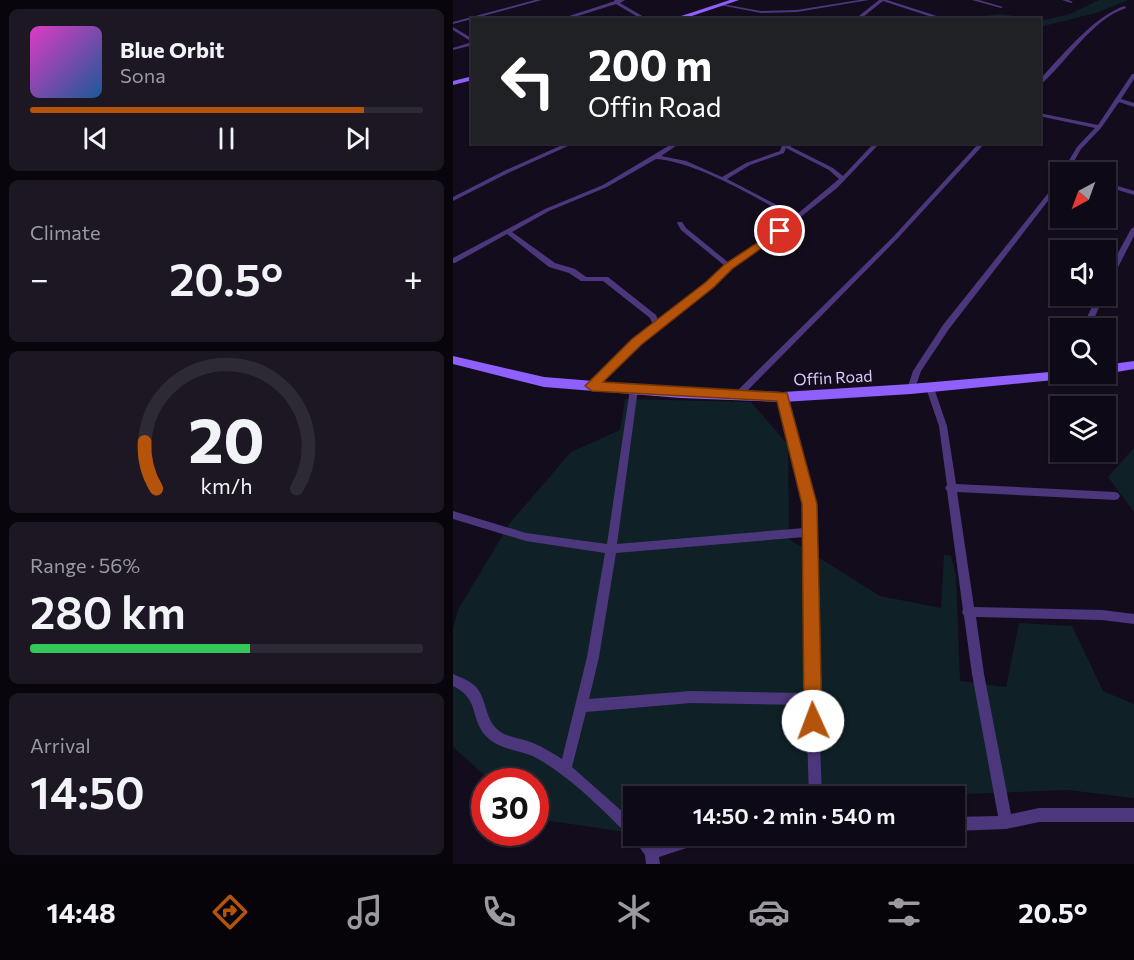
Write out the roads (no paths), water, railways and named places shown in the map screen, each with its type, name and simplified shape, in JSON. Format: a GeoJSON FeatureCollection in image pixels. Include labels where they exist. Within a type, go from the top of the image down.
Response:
{"type":"FeatureCollection","features":[{"type":"Feature","properties":{"kind":"street"},"geometry":{"type":"LineString","coordinates":[[472,18],[540,0]]}},
{"type":"Feature","properties":{"kind":"street"},"geometry":{"type":"LineString","coordinates":[[595,0],[608,4]]}},
{"type":"Feature","properties":{"kind":"street"},"geometry":{"type":"LineString","coordinates":[[565,18],[623,0]]}},
{"type":"Feature","properties":{"kind":"street"},"geometry":{"type":"LineString","coordinates":[[678,18],[736,0]]}},
{"type":"Feature","properties":{"kind":"street"},"geometry":{"type":"LineString","coordinates":[[722,5],[766,12],[817,9],[867,0]]}},
{"type":"Feature","properties":{"kind":"street"},"geometry":{"type":"LineString","coordinates":[[858,18],[882,0],[941,18]]}},
{"type":"Feature","properties":{"kind":"street"},"geometry":{"type":"LineString","coordinates":[[974,0],[1001,7]]}},
{"type":"Feature","properties":{"kind":"street"},"geometry":{"type":"LineString","coordinates":[[1064,0],[1071,2]]}},
{"type":"Feature","properties":{"kind":"street"},"geometry":{"type":"LineString","coordinates":[[616,1],[644,18]]}},
{"type":"Feature","properties":{"kind":"street"},"geometry":{"type":"LineString","coordinates":[[1041,83],[1097,24],[1118,7],[1125,7]]}},
{"type":"Feature","properties":{"kind":"street"},"geometry":{"type":"LineString","coordinates":[[759,18],[766,12]]}},
{"type":"Feature","properties":{"kind":"street"},"geometry":{"type":"LineString","coordinates":[[686,15],[694,18]]}},
{"type":"Feature","properties":{"kind":"street"},"geometry":{"type":"LineString","coordinates":[[453,23],[471,18]]}},
{"type":"Feature","properties":{"kind":"street"},"geometry":{"type":"LineString","coordinates":[[453,28],[471,41]]}},
{"type":"Feature","properties":{"kind":"street"},"geometry":{"type":"LineString","coordinates":[[453,49],[471,43]]}},
{"type":"Feature","properties":{"kind":"street"},"geometry":{"type":"LineString","coordinates":[[1072,162],[1079,148],[1099,127],[1134,75]]}},
{"type":"Feature","properties":{"kind":"street"},"geometry":{"type":"LineString","coordinates":[[453,83],[471,78]]}},
{"type":"Feature","properties":{"kind":"street"},"geometry":{"type":"LineString","coordinates":[[1118,100],[1134,105]]}},
{"type":"Feature","properties":{"kind":"street"},"geometry":{"type":"LineString","coordinates":[[1041,114],[1099,127]]}},
{"type":"Feature","properties":{"kind":"street"},"geometry":{"type":"LineString","coordinates":[[453,199],[571,144]]}},
{"type":"Feature","properties":{"kind":"street"},"geometry":{"type":"LineString","coordinates":[[453,261],[547,210],[605,186],[677,144]]}},
{"type":"Feature","properties":{"kind":"street"},"geometry":{"type":"LineString","coordinates":[[724,178],[749,164],[782,152],[785,144]]}},
{"type":"Feature","properties":{"kind":"street"},"geometry":{"type":"LineString","coordinates":[[787,144],[789,148],[831,169],[843,179]]}},
{"type":"Feature","properties":{"kind":"street"},"geometry":{"type":"LineString","coordinates":[[592,386],[611,365],[729,266],[762,246],[843,179],[877,144]]}},
{"type":"Feature","properties":{"kind":"street"},"geometry":{"type":"LineString","coordinates":[[739,394],[895,238],[982,144]]}},
{"type":"Feature","properties":{"kind":"street"},"geometry":{"type":"LineString","coordinates":[[656,157],[668,157],[724,178],[797,218]]}},
{"type":"Feature","properties":{"kind":"street"},"geometry":{"type":"LineString","coordinates":[[1116,187],[1134,193]]}},
{"type":"Feature","properties":{"kind":"street"},"geometry":{"type":"LineString","coordinates":[[911,389],[917,372],[946,327],[1050,193]]}},
{"type":"Feature","properties":{"kind":"street"},"geometry":{"type":"LineString","coordinates":[[680,223],[690,235],[729,266]]}},
{"type":"Feature","properties":{"kind":"street"},"geometry":{"type":"LineString","coordinates":[[1116,264],[1134,229]]}},
{"type":"Feature","properties":{"kind":"street"},"geometry":{"type":"LineString","coordinates":[[508,232],[546,262],[572,271],[584,279],[605,279],[653,317],[657,326]]}},
{"type":"Feature","properties":{"kind":"street","name":"Offin Road"},"geometry":{"type":"LineString","coordinates":[[453,360],[544,382],[783,397],[930,388],[1050,376]]}},
{"type":"Feature","properties":{"kind":"street"},"geometry":{"type":"LineString","coordinates":[[1116,368],[1134,365]]}},
{"type":"Feature","properties":{"kind":"street"},"geometry":{"type":"LineString","coordinates":[[930,388],[943,426],[949,488],[964,568],[968,612],[1006,822]]}},
{"type":"Feature","properties":{"kind":"street"},"geometry":{"type":"LineString","coordinates":[[565,771],[593,657],[634,389]]}},
{"type":"Feature","properties":{"kind":"street"},"geometry":{"type":"LineString","coordinates":[[783,397],[809,504],[816,786]]}},
{"type":"Feature","properties":{"kind":"street"},"geometry":{"type":"LineString","coordinates":[[949,488],[1115,496]]}},
{"type":"Feature","properties":{"kind":"street"},"geometry":{"type":"LineString","coordinates":[[453,515],[526,537],[611,549],[809,532]]}},
{"type":"Feature","properties":{"kind":"street"},"geometry":{"type":"LineString","coordinates":[[968,612],[1102,615],[1134,619]]}},
{"type":"Feature","properties":{"kind":"street"},"geometry":{"type":"LineString","coordinates":[[453,680],[469,685],[477,699],[485,726],[497,737],[537,751],[606,804],[623,820]]}},
{"type":"Feature","properties":{"kind":"street"},"geometry":{"type":"LineString","coordinates":[[581,706],[691,698],[812,699]]}},
{"type":"Feature","properties":{"kind":"street"},"geometry":{"type":"LineString","coordinates":[[965,824],[1006,822],[1039,815],[1134,815]]}},
{"type":"Feature","properties":{"kind":"street"},"geometry":{"type":"LineString","coordinates":[[653,858],[680,846]]}}]}
